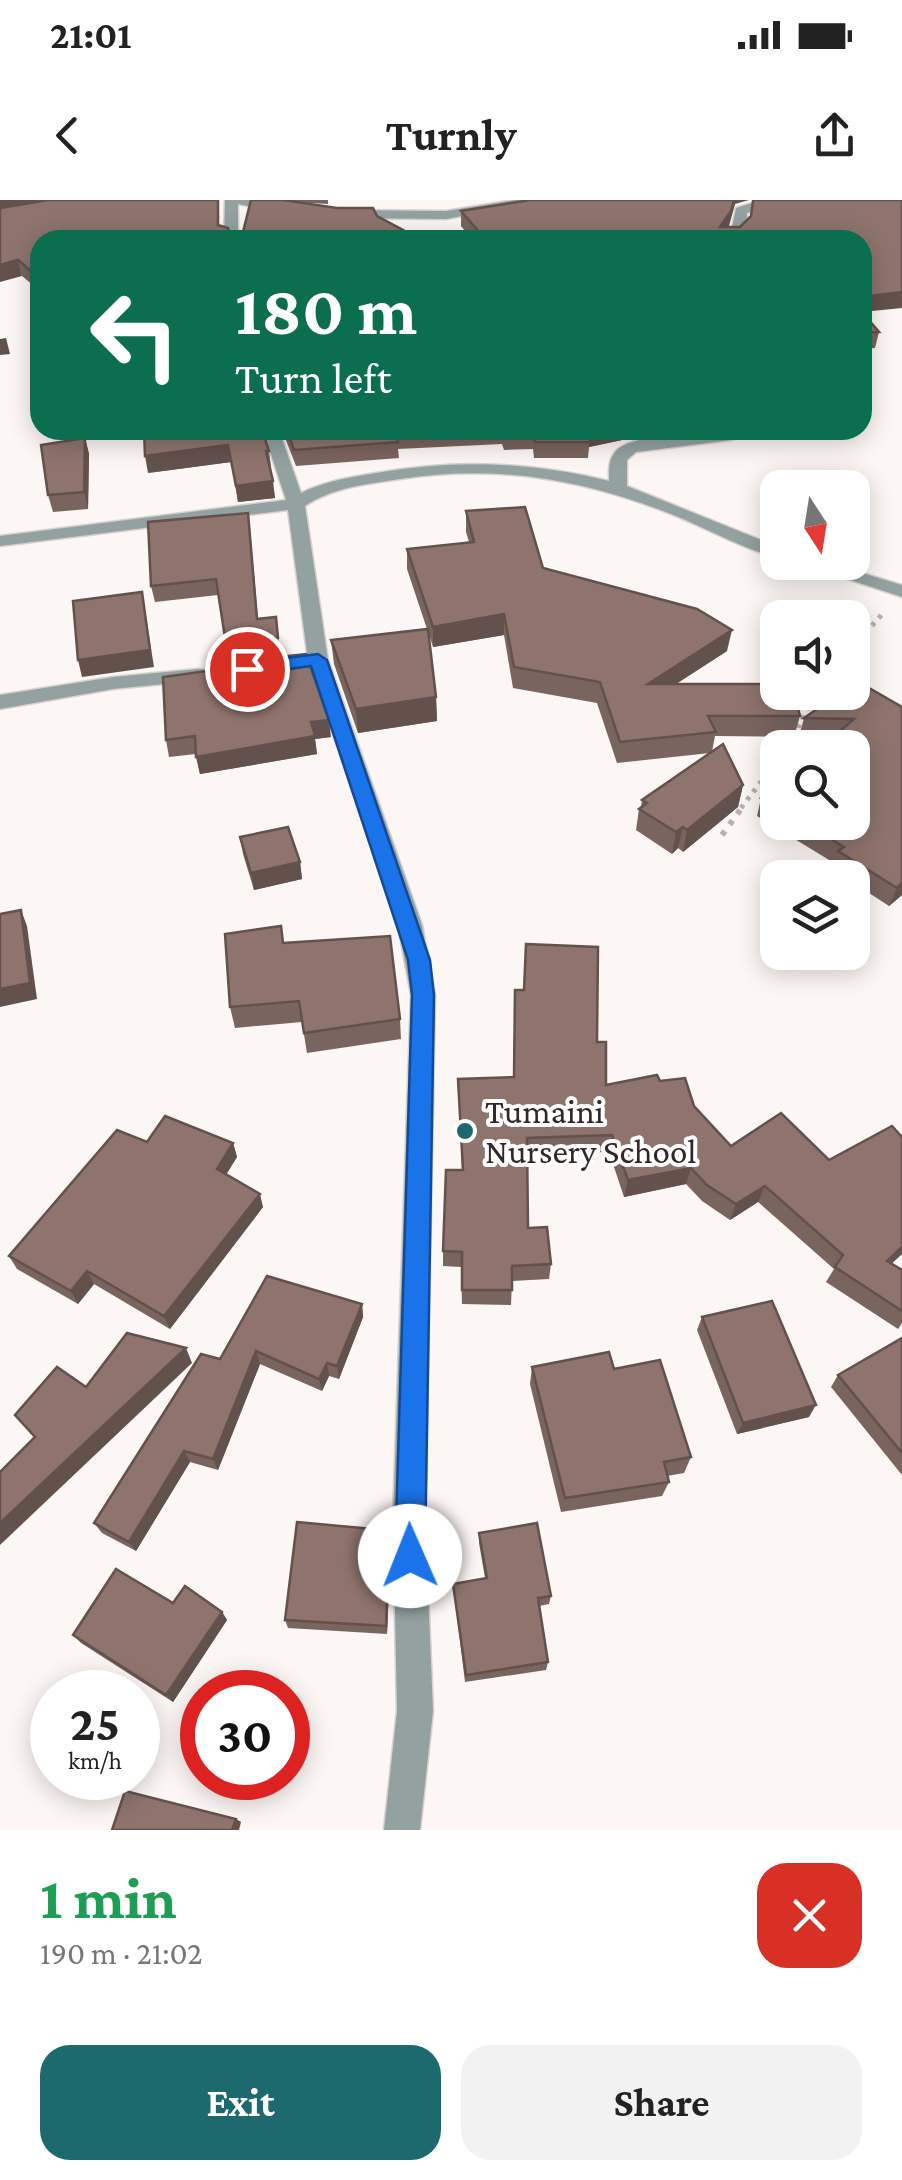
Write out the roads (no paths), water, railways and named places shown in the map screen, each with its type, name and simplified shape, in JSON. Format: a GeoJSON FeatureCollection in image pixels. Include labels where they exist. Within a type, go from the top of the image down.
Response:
{"type":"FeatureCollection","features":[{"type":"Feature","properties":{"kind":"street"},"geometry":{"type":"LineString","coordinates":[[232,230],[235,200],[300,211]]}},
{"type":"Feature","properties":{"kind":"street"},"geometry":{"type":"LineString","coordinates":[[330,214],[446,215],[540,200]]}},
{"type":"Feature","properties":{"kind":"street"},"geometry":{"type":"LineString","coordinates":[[737,230],[741,211],[768,200]]}},
{"type":"Feature","properties":{"kind":"street"},"geometry":{"type":"LineString","coordinates":[[275,440],[296,504],[309,661],[410,924],[423,995],[409,1518],[415,1711],[402,1830]]}},
{"type":"Feature","properties":{"kind":"street"},"geometry":{"type":"LineString","coordinates":[[619,490],[617,464],[623,453],[636,444],[691,440]]}},
{"type":"Feature","properties":{"kind":"street"},"geometry":{"type":"LineString","coordinates":[[0,542],[296,504],[314,490],[418,470],[487,464],[526,466],[619,490],[760,545]]}},
{"type":"Feature","properties":{"kind":"street"},"geometry":{"type":"LineString","coordinates":[[865,580],[902,591]]}},
{"type":"Feature","properties":{"kind":"street"},"geometry":{"type":"LineString","coordinates":[[0,702],[212,673]]}},
{"type":"Feature","properties":{"kind":"place","name":"Tumaini Nursery School"},"geometry":{"type":"Point","coordinates":[465,1131]}}]}
